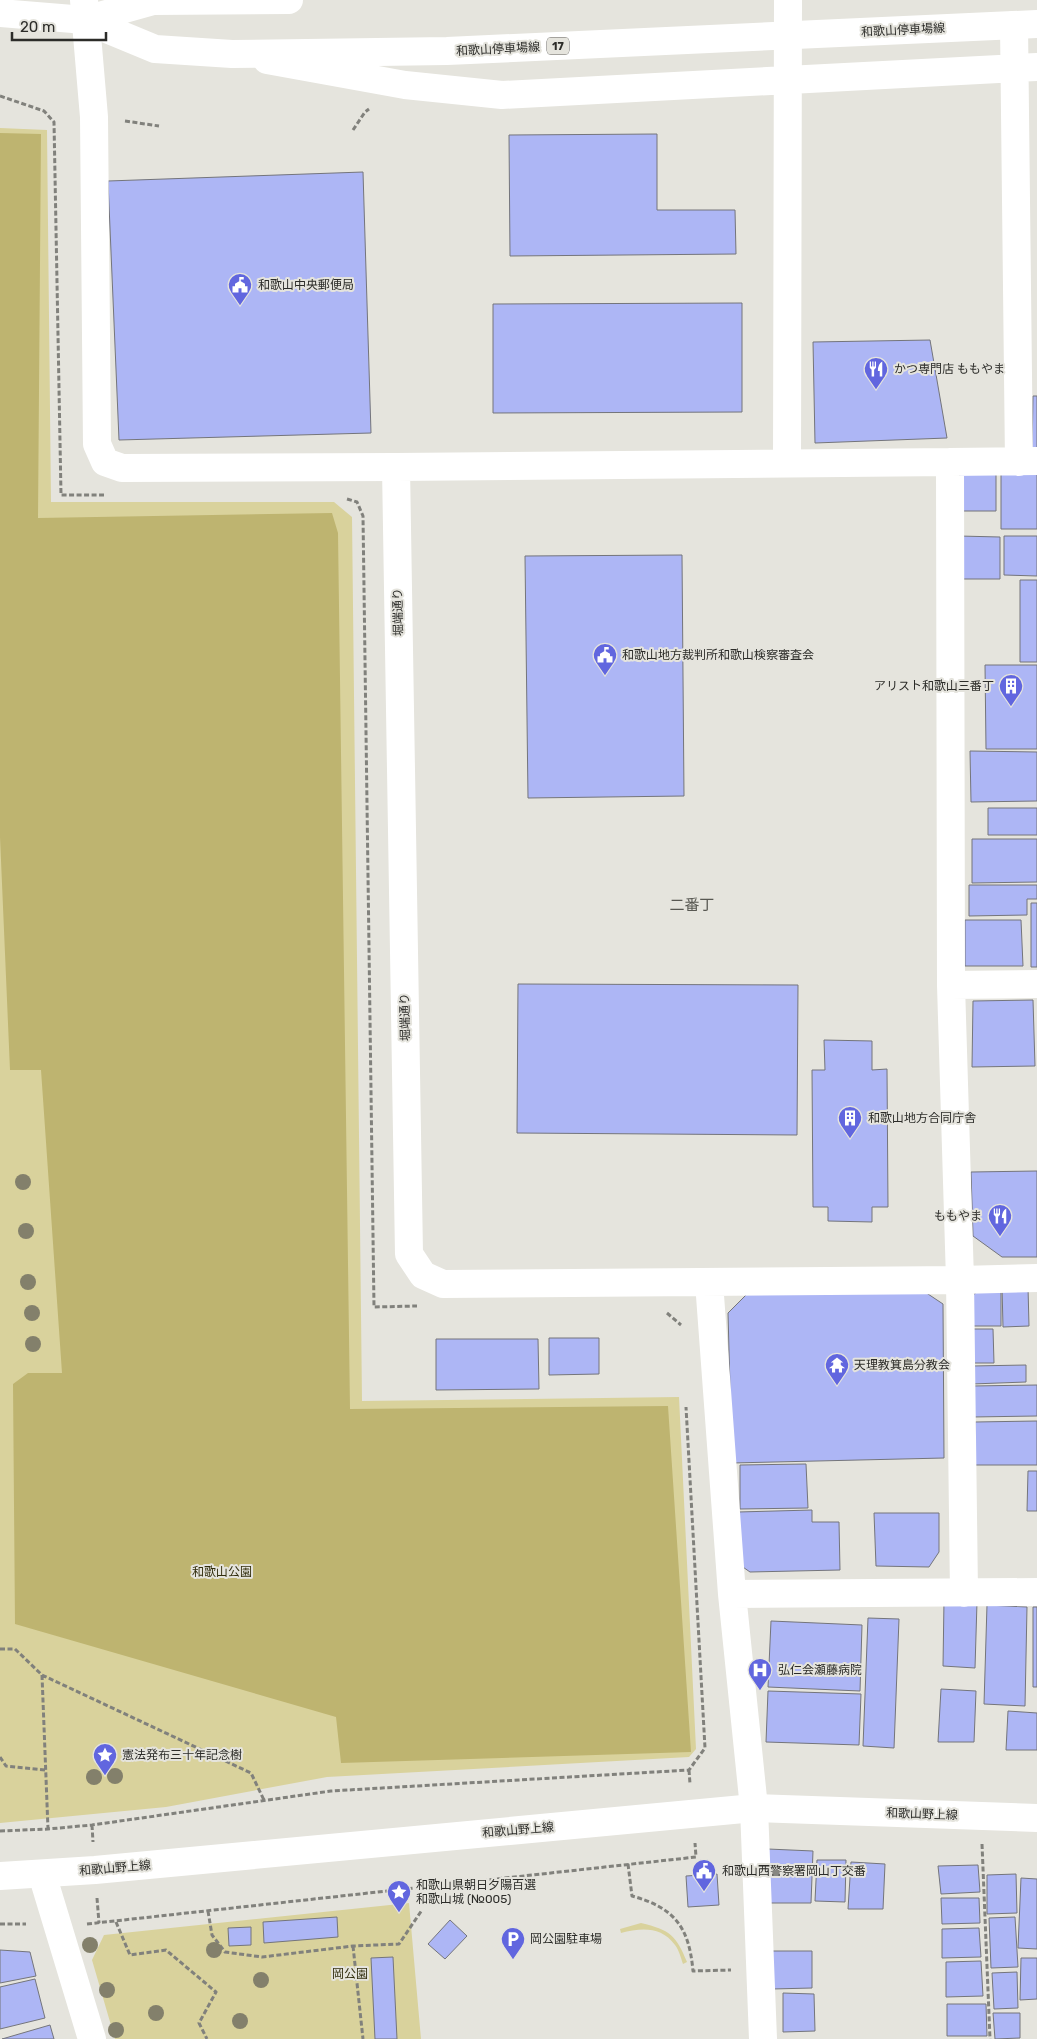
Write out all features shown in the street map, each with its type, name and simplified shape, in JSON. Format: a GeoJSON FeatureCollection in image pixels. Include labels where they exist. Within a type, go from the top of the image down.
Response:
{"type":"FeatureCollection","features":[{"type":"Feature","properties":{"kind":"street"},"geometry":{"type":"LineString","coordinates":[[109,0],[84,10],[94,117],[97,444],[105,462],[122,468],[1028,462],[1025,24]]}},
{"type":"Feature","properties":{"kind":"street","name":"和歌山停車場線"},"geometry":{"type":"LineString","coordinates":[[0,12],[84,10],[153,1],[289,0]]}},
{"type":"Feature","properties":{"kind":"street"},"geometry":{"type":"LineString","coordinates":[[786,463],[788,0]]}},
{"type":"Feature","properties":{"kind":"street","name":"和歌山停車場線"},"geometry":{"type":"LineString","coordinates":[[84,10],[155,49],[232,54],[447,51],[1025,24]]}},
{"type":"Feature","properties":{"kind":"street"},"geometry":{"type":"LineString","coordinates":[[232,54],[405,85],[502,95],[1026,68]]}},
{"type":"Feature","properties":{"kind":"street"},"geometry":{"type":"LineString","coordinates":[[950,462],[951,985],[960,1280],[964,1592]]}},
{"type":"Feature","properties":{"kind":"street","name":"堀端通り"},"geometry":{"type":"LineString","coordinates":[[396,467],[409,1254],[423,1275],[443,1284],[1037,1278]]}},
{"type":"Feature","properties":{"kind":"street"},"geometry":{"type":"LineString","coordinates":[[951,985],[1037,984]]}},
{"type":"Feature","properties":{"kind":"street"},"geometry":{"type":"LineString","coordinates":[[709,1282],[732,1594],[754,1808],[763,2039]]}},
{"type":"Feature","properties":{"kind":"street"},"geometry":{"type":"LineString","coordinates":[[732,1594],[1037,1592]]}},
{"type":"Feature","properties":{"kind":"street","name":"和歌山野上線"},"geometry":{"type":"LineString","coordinates":[[0,1876],[42,1874],[754,1808],[1037,1818]]}},
{"type":"Feature","properties":{"kind":"street"},"geometry":{"type":"LineString","coordinates":[[42,1874],[92,2039]]}},
{"type":"Feature","properties":{"kind":"path"},"geometry":{"type":"LineString","coordinates":[[0,96],[44,111]]}},
{"type":"Feature","properties":{"kind":"path"},"geometry":{"type":"LineString","coordinates":[[124,121],[158,126]]}},
{"type":"Feature","properties":{"kind":"path"},"geometry":{"type":"LineString","coordinates":[[0,1650],[15,1650],[42,1675],[251,1773],[264,1800]]}},
{"type":"Feature","properties":{"kind":"path"},"geometry":{"type":"LineString","coordinates":[[42,1675],[48,1829]]}},
{"type":"Feature","properties":{"kind":"path"},"geometry":{"type":"LineString","coordinates":[[0,1757],[6,1766],[46,1770]]}},
{"type":"Feature","properties":{"kind":"path"},"geometry":{"type":"LineString","coordinates":[[981,1816],[990,2039]]}},
{"type":"Feature","properties":{"kind":"path"},"geometry":{"type":"LineString","coordinates":[[0,1831],[92,1825]]}},
{"type":"Feature","properties":{"kind":"path"},"geometry":{"type":"LineString","coordinates":[[0,1924],[58,1926],[116,1922],[696,1857]]}},
{"type":"Feature","properties":{"kind":"path"},"geometry":{"type":"LineString","coordinates":[[628,1864],[632,1896],[650,1901],[669,1912],[683,1929],[691,1949],[693,1971],[761,1968]]}},
{"type":"Feature","properties":{"kind":"path"},"geometry":{"type":"LineString","coordinates":[[208,1911],[212,1935],[225,1952],[262,1957],[353,1946],[399,1944],[422,1910]]}},
{"type":"Feature","properties":{"kind":"path"},"geometry":{"type":"LineString","coordinates":[[116,1922],[130,1954],[166,1950],[216,1992],[199,2023],[207,2039]]}},
{"type":"Feature","properties":{"kind":"path"},"geometry":{"type":"LineString","coordinates":[[353,1946],[364,2039]]}},
{"type":"Feature","properties":{"kind":"green space","name":"和歌山公園"},"geometry":{"type":"Polygon","coordinates":[[[0,128],[47,130],[51,502],[334,502],[352,517],[362,1401],[679,1397],[696,1749],[689,1757],[327,1777],[166,1807],[0,1823],[0,128]]]}},
{"type":"Feature","properties":{"kind":"green space","name":"岡公園"},"geometry":{"type":"Polygon","coordinates":[[[409,1903],[421,2039],[115,2039],[92,1960],[104,1935],[409,1903]]]}},
{"type":"Feature","properties":{"kind":"green space"},"geometry":{"type":"Polygon","coordinates":[[[641,1923],[659,1928],[671,1935],[687,1962],[683,1964],[675,1945],[663,1934],[650,1930],[621,1933],[620,1929],[641,1923]]]}},
{"type":"Feature","properties":{"kind":"shaded area","name":"和歌山公園"},"geometry":{"type":"Polygon","coordinates":[[[0,133],[41,134],[38,518],[332,513],[338,533],[350,1409],[668,1406],[691,1752],[341,1763],[336,1717],[15,1624],[13,1384],[28,1373],[62,1373],[41,1070],[10,1070],[0,837],[0,133]]]}},
{"type":"Feature","properties":{"kind":"building"},"geometry":{"type":"Polygon","coordinates":[[[657,134],[657,210],[735,210],[736,254],[510,256],[509,135],[657,134]]]}},
{"type":"Feature","properties":{"kind":"building"},"geometry":{"type":"Polygon","coordinates":[[[363,172],[371,433],[119,440],[108,181],[363,172]]]}},
{"type":"Feature","properties":{"kind":"building"},"geometry":{"type":"Polygon","coordinates":[[[742,303],[742,412],[493,413],[493,304],[742,303]]]}},
{"type":"Feature","properties":{"kind":"building","name":"かつ専門店 ももやま"},"geometry":{"type":"Polygon","coordinates":[[[930,340],[947,438],[815,443],[813,342],[930,340]]]}},
{"type":"Feature","properties":{"kind":"building"},"geometry":{"type":"Polygon","coordinates":[[[1033,396],[1037,396],[1037,452],[1032,452],[1033,396]]]}},
{"type":"Feature","properties":{"kind":"building"},"geometry":{"type":"Polygon","coordinates":[[[967,467],[996,467],[996,511],[956,511],[956,480],[967,467]]]}},
{"type":"Feature","properties":{"kind":"building"},"geometry":{"type":"Polygon","coordinates":[[[1001,470],[1037,470],[1037,529],[1001,529],[1001,470]]]}},
{"type":"Feature","properties":{"kind":"building"},"geometry":{"type":"Polygon","coordinates":[[[959,536],[1000,537],[1000,579],[959,579],[959,536]]]}},
{"type":"Feature","properties":{"kind":"building"},"geometry":{"type":"Polygon","coordinates":[[[1004,536],[1037,536],[1037,576],[1004,575],[1004,536]]]}},
{"type":"Feature","properties":{"kind":"building","name":"和歌山地方裁判所和歌山検察審査会"},"geometry":{"type":"Polygon","coordinates":[[[682,555],[684,796],[528,798],[525,556],[682,555]]]}},
{"type":"Feature","properties":{"kind":"building"},"geometry":{"type":"Polygon","coordinates":[[[1020,580],[1037,580],[1037,662],[1020,662],[1020,580]]]}},
{"type":"Feature","properties":{"kind":"building","name":"アリスト和歌山三番丁"},"geometry":{"type":"Polygon","coordinates":[[[985,665],[1037,665],[1037,749],[986,749],[985,665]]]}},
{"type":"Feature","properties":{"kind":"building"},"geometry":{"type":"Polygon","coordinates":[[[970,751],[1037,752],[1037,801],[971,802],[970,751]]]}},
{"type":"Feature","properties":{"kind":"building"},"geometry":{"type":"Polygon","coordinates":[[[988,808],[1037,808],[1037,835],[988,835],[988,808]]]}},
{"type":"Feature","properties":{"kind":"building"},"geometry":{"type":"Polygon","coordinates":[[[972,839],[1037,839],[1037,882],[972,883],[972,839]]]}},
{"type":"Feature","properties":{"kind":"building"},"geometry":{"type":"Polygon","coordinates":[[[969,885],[1037,885],[1037,899],[1027,899],[1027,915],[969,916],[969,885]]]}},
{"type":"Feature","properties":{"kind":"building"},"geometry":{"type":"Polygon","coordinates":[[[1031,903],[1037,903],[1037,967],[1031,967],[1031,903]]]}},
{"type":"Feature","properties":{"kind":"building"},"geometry":{"type":"Polygon","coordinates":[[[965,920],[1021,920],[1023,966],[965,966],[965,920]]]}},
{"type":"Feature","properties":{"kind":"building"},"geometry":{"type":"Polygon","coordinates":[[[518,984],[798,985],[797,1135],[517,1133],[518,984]]]}},
{"type":"Feature","properties":{"kind":"building"},"geometry":{"type":"Polygon","coordinates":[[[1033,1000],[1035,1066],[972,1067],[973,1001],[1033,1000]]]}},
{"type":"Feature","properties":{"kind":"building","name":"和歌山地方合同庁舎"},"geometry":{"type":"Polygon","coordinates":[[[824,1040],[872,1041],[872,1070],[887,1069],[888,1207],[872,1207],[872,1222],[828,1221],[828,1207],[813,1207],[812,1070],[825,1070],[824,1040]]]}},
{"type":"Feature","properties":{"kind":"building"},"geometry":{"type":"Polygon","coordinates":[[[1037,1171],[1037,1257],[1002,1257],[973,1236],[971,1172],[1037,1171]]]}},
{"type":"Feature","properties":{"kind":"building"},"geometry":{"type":"Polygon","coordinates":[[[984,1285],[1001,1285],[1001,1326],[970,1326],[969,1299],[984,1285]]]}},
{"type":"Feature","properties":{"kind":"building"},"geometry":{"type":"Polygon","coordinates":[[[1002,1287],[1028,1287],[1029,1326],[1003,1327],[1002,1287]]]}},
{"type":"Feature","properties":{"kind":"building","name":"天理教箕島分教会"},"geometry":{"type":"Polygon","coordinates":[[[919,1288],[943,1304],[944,1458],[732,1463],[728,1313],[751,1290],[919,1288]]]}},
{"type":"Feature","properties":{"kind":"building"},"geometry":{"type":"Polygon","coordinates":[[[972,1329],[993,1329],[994,1363],[972,1363],[972,1329]]]}},
{"type":"Feature","properties":{"kind":"building"},"geometry":{"type":"Polygon","coordinates":[[[549,1338],[599,1338],[599,1374],[549,1375],[549,1338]]]}},
{"type":"Feature","properties":{"kind":"building"},"geometry":{"type":"Polygon","coordinates":[[[436,1339],[538,1339],[539,1389],[436,1390],[436,1339]]]}},
{"type":"Feature","properties":{"kind":"building"},"geometry":{"type":"Polygon","coordinates":[[[1026,1365],[1026,1382],[972,1384],[972,1366],[1026,1365]]]}},
{"type":"Feature","properties":{"kind":"building"},"geometry":{"type":"Polygon","coordinates":[[[1037,1385],[1037,1416],[972,1417],[972,1386],[1037,1385]]]}},
{"type":"Feature","properties":{"kind":"building"},"geometry":{"type":"Polygon","coordinates":[[[1037,1421],[1037,1465],[975,1465],[975,1422],[1037,1421]]]}},
{"type":"Feature","properties":{"kind":"building"},"geometry":{"type":"Polygon","coordinates":[[[806,1464],[808,1508],[740,1509],[740,1465],[806,1464]]]}},
{"type":"Feature","properties":{"kind":"building"},"geometry":{"type":"Polygon","coordinates":[[[1028,1471],[1037,1471],[1037,1511],[1027,1511],[1028,1471]]]}},
{"type":"Feature","properties":{"kind":"building"},"geometry":{"type":"Polygon","coordinates":[[[812,1510],[812,1522],[839,1522],[840,1570],[750,1572],[740,1565],[738,1512],[812,1510]]]}},
{"type":"Feature","properties":{"kind":"building"},"geometry":{"type":"Polygon","coordinates":[[[874,1513],[939,1513],[939,1552],[929,1567],[876,1566],[874,1513]]]}},
{"type":"Feature","properties":{"kind":"building"},"geometry":{"type":"Polygon","coordinates":[[[944,1600],[977,1602],[975,1668],[943,1666],[944,1600]]]}},
{"type":"Feature","properties":{"kind":"building"},"geometry":{"type":"Polygon","coordinates":[[[987,1605],[1027,1607],[1025,1706],[984,1704],[987,1605]]]}},
{"type":"Feature","properties":{"kind":"building"},"geometry":{"type":"Polygon","coordinates":[[[1033,1607],[1037,1607],[1037,1687],[1033,1687],[1033,1607]]]}},
{"type":"Feature","properties":{"kind":"building"},"geometry":{"type":"Polygon","coordinates":[[[868,1618],[899,1619],[894,1748],[863,1746],[868,1618]]]}},
{"type":"Feature","properties":{"kind":"building"},"geometry":{"type":"Polygon","coordinates":[[[771,1621],[862,1625],[860,1691],[768,1687],[771,1621]]]}},
{"type":"Feature","properties":{"kind":"building"},"geometry":{"type":"Polygon","coordinates":[[[941,1689],[976,1691],[974,1742],[938,1742],[941,1689]]]}},
{"type":"Feature","properties":{"kind":"building"},"geometry":{"type":"Polygon","coordinates":[[[768,1691],[861,1694],[859,1745],[766,1742],[768,1691]]]}},
{"type":"Feature","properties":{"kind":"building"},"geometry":{"type":"Polygon","coordinates":[[[1008,1711],[1037,1713],[1037,1750],[1006,1750],[1008,1711]]]}},
{"type":"Feature","properties":{"kind":"building"},"geometry":{"type":"Polygon","coordinates":[[[768,1849],[813,1851],[811,1903],[768,1903],[768,1849]]]}},
{"type":"Feature","properties":{"kind":"building"},"geometry":{"type":"Polygon","coordinates":[[[817,1860],[846,1860],[845,1902],[815,1901],[817,1860]]]}},
{"type":"Feature","properties":{"kind":"building"},"geometry":{"type":"Polygon","coordinates":[[[851,1862],[885,1864],[883,1909],[848,1909],[851,1862]]]}},
{"type":"Feature","properties":{"kind":"building"},"geometry":{"type":"Polygon","coordinates":[[[978,1865],[980,1892],[941,1894],[938,1866],[978,1865]]]}},
{"type":"Feature","properties":{"kind":"building"},"geometry":{"type":"Polygon","coordinates":[[[717,1874],[719,1905],[688,1907],[686,1876],[717,1874]]]}},
{"type":"Feature","properties":{"kind":"building"},"geometry":{"type":"Polygon","coordinates":[[[1016,1874],[1017,1913],[987,1914],[987,1875],[1016,1874]]]}},
{"type":"Feature","properties":{"kind":"building"},"geometry":{"type":"Polygon","coordinates":[[[1021,1878],[1037,1879],[1037,1949],[1018,1948],[1021,1878]]]}},
{"type":"Feature","properties":{"kind":"building"},"geometry":{"type":"Polygon","coordinates":[[[941,1898],[979,1898],[980,1923],[942,1924],[941,1898]]]}},
{"type":"Feature","properties":{"kind":"building"},"geometry":{"type":"Polygon","coordinates":[[[337,1917],[338,1937],[264,1943],[263,1922],[337,1917]]]}},
{"type":"Feature","properties":{"kind":"building"},"geometry":{"type":"Polygon","coordinates":[[[1015,1917],[1018,1967],[991,1968],[989,1918],[1015,1917]]]}},
{"type":"Feature","properties":{"kind":"building"},"geometry":{"type":"Polygon","coordinates":[[[450,1920],[467,1936],[445,1959],[428,1944],[450,1920]]]}},
{"type":"Feature","properties":{"kind":"building"},"geometry":{"type":"Polygon","coordinates":[[[251,1927],[251,1945],[229,1946],[228,1928],[251,1927]]]}},
{"type":"Feature","properties":{"kind":"building"},"geometry":{"type":"Polygon","coordinates":[[[979,1928],[981,1957],[942,1958],[942,1929],[979,1928]]]}},
{"type":"Feature","properties":{"kind":"building"},"geometry":{"type":"Polygon","coordinates":[[[0,1950],[30,1952],[36,1976],[0,1983],[0,1950]]]}},
{"type":"Feature","properties":{"kind":"building"},"geometry":{"type":"Polygon","coordinates":[[[772,1951],[812,1951],[812,1988],[772,1989],[772,1951]]]}},
{"type":"Feature","properties":{"kind":"building"},"geometry":{"type":"Polygon","coordinates":[[[393,1957],[397,2039],[375,2039],[371,1958],[393,1957]]]}},
{"type":"Feature","properties":{"kind":"building"},"geometry":{"type":"Polygon","coordinates":[[[1021,1958],[1037,1958],[1037,1999],[1020,2000],[1021,1958]]]}},
{"type":"Feature","properties":{"kind":"building"},"geometry":{"type":"Polygon","coordinates":[[[981,1961],[983,1996],[946,1997],[946,1962],[981,1961]]]}},
{"type":"Feature","properties":{"kind":"building"},"geometry":{"type":"Polygon","coordinates":[[[1017,1972],[1018,2008],[994,2009],[992,1973],[1017,1972]]]}},
{"type":"Feature","properties":{"kind":"building"},"geometry":{"type":"Polygon","coordinates":[[[35,1979],[45,2018],[0,2029],[0,1987],[35,1979]]]}},
{"type":"Feature","properties":{"kind":"building"},"geometry":{"type":"Polygon","coordinates":[[[783,1993],[814,1994],[815,2031],[783,2032],[783,1993]]]}},
{"type":"Feature","properties":{"kind":"building"},"geometry":{"type":"Polygon","coordinates":[[[947,2004],[986,2004],[987,2036],[947,2036],[947,2004]]]}},
{"type":"Feature","properties":{"kind":"building"},"geometry":{"type":"Polygon","coordinates":[[[993,2013],[1020,2013],[1020,2038],[995,2039],[993,2013]]]}},
{"type":"Feature","properties":{"kind":"building"},"geometry":{"type":"Polygon","coordinates":[[[50,2025],[54,2039],[2,2039],[50,2025]]]}},
{"type":"Feature","properties":{"kind":"place","name":"和歌山中央郵便局"},"geometry":{"type":"Point","coordinates":[240,306]}},
{"type":"Feature","properties":{"kind":"place","name":"かつ専門店 ももやま"},"geometry":{"type":"Point","coordinates":[876,390]}},
{"type":"Feature","properties":{"kind":"place","name":"和歌山地方裁判所和歌山検察審査会"},"geometry":{"type":"Point","coordinates":[605,676]}},
{"type":"Feature","properties":{"kind":"place","name":"アリスト和歌山三番丁"},"geometry":{"type":"Point","coordinates":[1011,707]}},
{"type":"Feature","properties":{"kind":"place","name":"和歌山地方合同庁舎"},"geometry":{"type":"Point","coordinates":[850,1139]}},
{"type":"Feature","properties":{"kind":"place","name":"ももやま"},"geometry":{"type":"Point","coordinates":[1000,1237]}},
{"type":"Feature","properties":{"kind":"place","name":"天理教箕島分教会"},"geometry":{"type":"Point","coordinates":[837,1386]}},
{"type":"Feature","properties":{"kind":"place","name":"弘仁会瀬藤病院"},"geometry":{"type":"Point","coordinates":[760,1691]}},
{"type":"Feature","properties":{"kind":"place","name":"憲法発布三十年記念樹"},"geometry":{"type":"Point","coordinates":[105,1776]}},
{"type":"Feature","properties":{"kind":"place","name":"和歌山西警察署岡山丁交番"},"geometry":{"type":"Point","coordinates":[704,1892]}},
{"type":"Feature","properties":{"kind":"place","name":"和歌山県朝日夕陽百選 和歌山城 (№005)"},"geometry":{"type":"Point","coordinates":[399,1913]}},
{"type":"Feature","properties":{"kind":"place","name":"岡公園駐車場"},"geometry":{"type":"Point","coordinates":[513,1960]}},
{"type":"Feature","properties":{"kind":"district","name":"二番丁"},"geometry":{"type":"Point","coordinates":[692,905]}}]}
